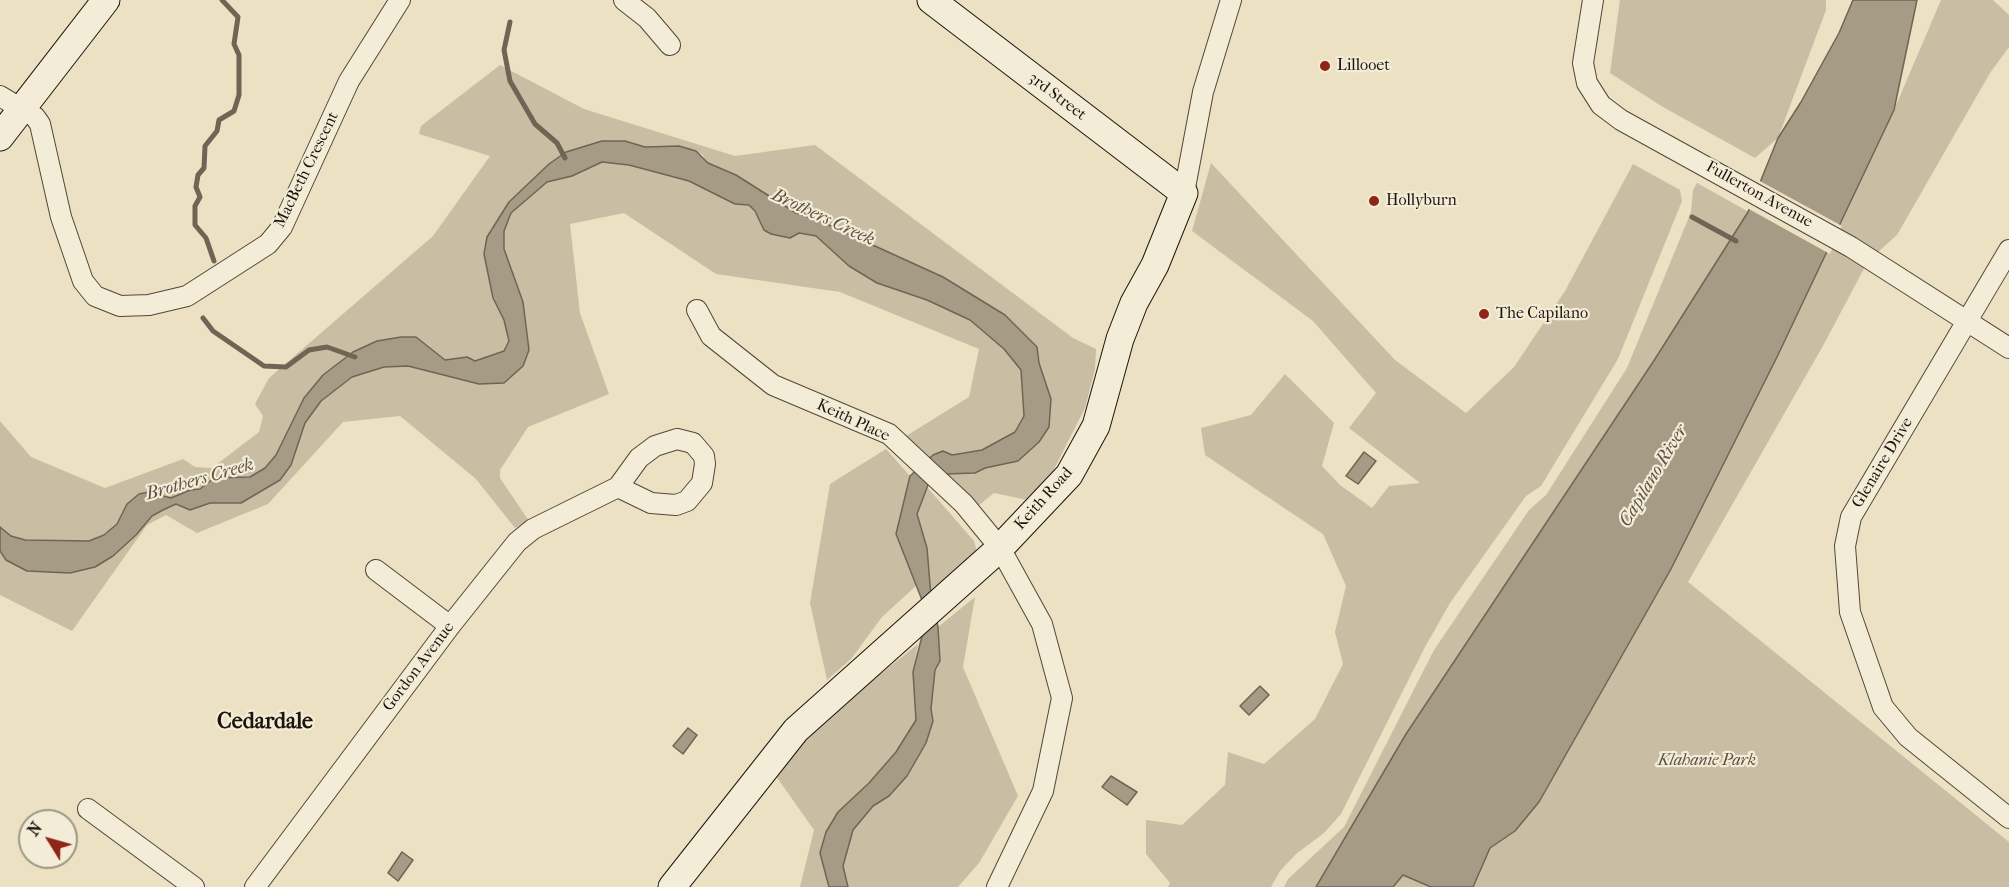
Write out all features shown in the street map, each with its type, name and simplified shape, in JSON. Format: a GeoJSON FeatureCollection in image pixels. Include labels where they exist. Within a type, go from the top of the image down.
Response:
{"type":"FeatureCollection","features":[{"type":"Feature","properties":{"kind":"street"},"geometry":{"type":"LineString","coordinates":[[0,137],[11,102],[106,0]]}},
{"type":"Feature","properties":{"kind":"street","name":"MacBeth Crescent"},"geometry":{"type":"LineString","coordinates":[[11,102],[40,124],[61,217],[83,281],[95,296],[120,306],[149,304],[187,296],[268,244],[282,227],[349,81],[400,0]]}},
{"type":"Feature","properties":{"kind":"street"},"geometry":{"type":"LineString","coordinates":[[624,0],[647,18],[670,45]]}},
{"type":"Feature","properties":{"kind":"street","name":"3rd Street"},"geometry":{"type":"LineString","coordinates":[[931,0],[1184,193]]}},
{"type":"Feature","properties":{"kind":"street","name":"Keith Road"},"geometry":{"type":"LineString","coordinates":[[672,887],[778,749],[871,661],[1000,548],[1069,475],[1096,426],[1127,321],[1155,265],[1184,193],[1203,92],[1231,0]]}},
{"type":"Feature","properties":{"kind":"street","name":"Fullerton Avenue"},"geometry":{"type":"LineString","coordinates":[[1593,0],[1582,63],[1584,74],[1593,96],[1621,120],[1851,247],[2009,348]]}},
{"type":"Feature","properties":{"kind":"street","name":"Glenaire Drive"},"geometry":{"type":"LineString","coordinates":[[2009,250],[1851,517],[1845,560],[1850,612],[1882,707],[1908,737],[2009,818]]}},
{"type":"Feature","properties":{"kind":"street","name":"Keith Place"},"geometry":{"type":"LineString","coordinates":[[697,310],[711,336],[773,385],[889,435],[964,504],[1000,548],[1042,624],[1062,698],[1043,791],[997,887]]}},
{"type":"Feature","properties":{"kind":"street","name":"Gordon Avenue"},"geometry":{"type":"LineString","coordinates":[[255,887],[450,626],[517,542],[533,529],[618,488]]}},
{"type":"Feature","properties":{"kind":"street"},"geometry":{"type":"LineString","coordinates":[[376,570],[450,626]]}},
{"type":"Feature","properties":{"kind":"street"},"geometry":{"type":"LineString","coordinates":[[88,809],[194,887]]}},
{"type":"Feature","properties":{"kind":"green space"},"geometry":{"type":"Polygon","coordinates":[[[1620,0],[1826,0],[1826,10],[1778,138],[1755,158],[1663,107],[1610,73],[1620,0]]]}},
{"type":"Feature","properties":{"kind":"green space","name":"Klahanie Park"},"geometry":{"type":"Polygon","coordinates":[[[1941,0],[1993,0],[2009,15],[2009,47],[1990,73],[1897,235],[1868,261],[1824,344],[1688,582],[2009,842],[2009,887],[1393,887],[1403,875],[1539,802],[1671,569],[1777,357],[1894,110],[1941,0]]]}},
{"type":"Feature","properties":{"kind":"green space"},"geometry":{"type":"Polygon","coordinates":[[[500,65],[584,109],[735,156],[815,145],[1073,338],[1096,349],[1095,369],[1085,408],[1053,471],[1027,500],[994,493],[978,506],[945,474],[975,473],[985,468],[1018,461],[1051,399],[1038,363],[1037,347],[1005,315],[943,277],[820,221],[796,213],[736,175],[708,163],[702,154],[679,146],[645,147],[625,141],[509,202],[484,254],[493,298],[504,320],[509,341],[505,351],[475,361],[444,360],[416,337],[377,341],[353,352],[323,375],[304,398],[276,455],[265,468],[249,477],[214,478],[200,489],[190,490],[171,498],[162,494],[127,504],[117,524],[104,535],[89,541],[25,540],[11,537],[0,527],[0,421],[31,457],[105,488],[183,459],[195,467],[212,468],[259,432],[263,416],[255,404],[269,378],[433,236],[490,156],[419,134],[421,126],[500,65]]]}},
{"type":"Feature","properties":{"kind":"green space"},"geometry":{"type":"Polygon","coordinates":[[[602,162],[629,165],[689,181],[735,204],[749,205],[755,211],[764,230],[816,236],[877,283],[927,300],[970,320],[1004,349],[1021,370],[1024,416],[1015,432],[982,450],[929,459],[906,436],[969,397],[979,349],[840,292],[716,274],[624,213],[570,224],[580,313],[609,394],[528,427],[500,470],[500,478],[529,521],[515,528],[476,479],[400,416],[343,422],[268,504],[197,533],[166,515],[147,525],[72,631],[0,595],[0,551],[6,560],[27,571],[70,573],[95,567],[113,556],[136,535],[152,516],[176,504],[190,510],[210,502],[241,503],[267,488],[291,465],[305,423],[321,401],[352,377],[384,367],[408,366],[479,384],[504,383],[524,324],[523,302],[504,249],[504,231],[511,213],[547,182],[572,176],[602,162]]]}},
{"type":"Feature","properties":{"kind":"green space"},"geometry":{"type":"Polygon","coordinates":[[[1211,163],[1395,360],[1466,413],[1514,367],[1565,291],[1633,164],[1680,190],[1682,201],[1618,359],[1541,486],[1526,496],[1450,603],[1425,647],[1341,814],[1324,833],[1296,854],[1280,871],[1271,887],[1168,887],[1170,883],[1146,854],[1146,820],[1182,825],[1225,785],[1228,752],[1264,764],[1315,719],[1343,664],[1335,632],[1346,586],[1323,534],[1205,455],[1201,428],[1251,415],[1285,374],[1334,423],[1322,466],[1340,485],[1372,508],[1389,486],[1420,483],[1349,428],[1376,393],[1313,321],[1192,231],[1211,163]]]}},
{"type":"Feature","properties":{"kind":"green space"},"geometry":{"type":"Polygon","coordinates":[[[1697,183],[1749,212],[1655,359],[1406,734],[1316,887],[1284,887],[1288,879],[1344,827],[1434,650],[1529,510],[1546,495],[1627,368],[1691,212],[1693,190],[1697,183]]]}},
{"type":"Feature","properties":{"kind":"green space"},"geometry":{"type":"Polygon","coordinates":[[[886,449],[910,476],[896,534],[917,585],[882,617],[851,659],[827,680],[810,603],[830,484],[886,449]]]}},
{"type":"Feature","properties":{"kind":"green space"},"geometry":{"type":"Polygon","coordinates":[[[927,487],[974,541],[977,552],[931,593],[927,548],[917,514],[927,487]]]}},
{"type":"Feature","properties":{"kind":"green space"},"geometry":{"type":"Polygon","coordinates":[[[975,597],[963,667],[1018,796],[979,863],[958,887],[848,887],[843,866],[853,830],[873,806],[889,796],[933,721],[931,709],[935,670],[940,661],[938,627],[975,597]]]}},
{"type":"Feature","properties":{"kind":"green space"},"geometry":{"type":"Polygon","coordinates":[[[918,644],[913,672],[916,720],[896,752],[869,783],[829,887],[800,887],[814,830],[773,772],[838,708],[918,644]]]}},
{"type":"Feature","properties":{"kind":"water","name":"Capilano River"},"geometry":{"type":"Polygon","coordinates":[[[1853,0],[1917,0],[1894,110],[1777,357],[1671,569],[1539,802],[1515,831],[1490,848],[1473,887],[1431,887],[1403,875],[1393,887],[1316,887],[1406,734],[1655,359],[1748,212],[1778,138],[1801,102],[1839,33],[1853,0]]]}},
{"type":"Feature","properties":{"kind":"water"},"geometry":{"type":"Polygon","coordinates":[[[602,141],[625,141],[645,147],[679,146],[696,151],[708,163],[736,175],[796,213],[820,221],[943,277],[1005,315],[1037,347],[1039,363],[1051,399],[1049,427],[1039,442],[1018,461],[985,468],[975,473],[945,474],[928,485],[917,514],[927,548],[931,596],[938,627],[940,661],[935,670],[931,709],[933,721],[926,743],[907,776],[889,796],[873,806],[853,830],[843,866],[848,887],[829,887],[820,853],[826,832],[838,812],[869,783],[896,752],[916,720],[913,672],[925,624],[922,600],[896,534],[910,476],[933,455],[943,451],[952,455],[982,450],[1015,432],[1024,416],[1021,370],[1004,349],[970,320],[927,300],[877,283],[849,266],[816,236],[799,233],[790,238],[771,234],[764,230],[755,211],[749,205],[735,204],[689,181],[629,165],[602,162],[572,176],[547,182],[511,213],[504,231],[504,249],[523,302],[529,350],[523,366],[504,383],[479,384],[408,366],[384,367],[352,377],[321,401],[305,423],[291,465],[280,480],[241,503],[210,503],[190,510],[176,504],[152,516],[136,535],[113,556],[95,567],[70,573],[27,571],[6,560],[0,551],[0,527],[11,536],[25,540],[89,541],[104,535],[117,524],[127,504],[139,494],[149,492],[171,498],[190,490],[200,489],[214,478],[250,477],[265,468],[276,455],[304,398],[323,375],[353,352],[377,341],[416,337],[445,360],[467,357],[475,361],[504,351],[509,341],[504,320],[493,298],[484,254],[487,237],[509,202],[549,164],[566,152],[602,141]]]}},
{"type":"Feature","properties":{"kind":"water"},"geometry":{"type":"Polygon","coordinates":[[[1364,452],[1376,461],[1358,484],[1346,476],[1364,452]]]}},
{"type":"Feature","properties":{"kind":"water"},"geometry":{"type":"Polygon","coordinates":[[[1260,686],[1269,695],[1249,715],[1240,706],[1260,686]]]}},
{"type":"Feature","properties":{"kind":"water"},"geometry":{"type":"Polygon","coordinates":[[[688,728],[697,735],[683,754],[673,746],[688,728]]]}},
{"type":"Feature","properties":{"kind":"water"},"geometry":{"type":"Polygon","coordinates":[[[1111,776],[1137,792],[1127,805],[1102,787],[1111,776]]]}},
{"type":"Feature","properties":{"kind":"water"},"geometry":{"type":"Polygon","coordinates":[[[402,852],[413,860],[398,881],[388,873],[402,852]]]}},
{"type":"Feature","properties":{"kind":"pier"},"geometry":{"type":"Polygon","coordinates":[[[1758,180],[1842,226],[1830,254],[1747,208],[1758,180]]]}},
{"type":"Feature","properties":{"kind":"waterway"},"geometry":{"type":"LineString","coordinates":[[214,261],[206,238],[195,225],[195,206],[200,197],[196,187],[198,175],[204,168],[205,146],[217,131],[219,120],[234,111],[239,95],[239,55],[234,44],[238,17],[222,0]]}},
{"type":"Feature","properties":{"kind":"waterway"},"geometry":{"type":"LineString","coordinates":[[510,22],[504,50],[510,81],[535,124],[557,143],[565,158]]}},
{"type":"Feature","properties":{"kind":"waterway"},"geometry":{"type":"LineString","coordinates":[[1692,217],[1736,241]]}},
{"type":"Feature","properties":{"kind":"waterway"},"geometry":{"type":"LineString","coordinates":[[203,318],[213,331],[264,366],[286,367],[309,350],[327,347],[355,357]]}},
{"type":"Feature","properties":{"kind":"place","name":"Lillooet"},"geometry":{"type":"Point","coordinates":[1325,66]}},
{"type":"Feature","properties":{"kind":"place","name":"Hollyburn"},"geometry":{"type":"Point","coordinates":[1374,201]}},
{"type":"Feature","properties":{"kind":"place","name":"The Capilano"},"geometry":{"type":"Point","coordinates":[1484,314]}},
{"type":"Feature","properties":{"kind":"district","name":"Cedardale"},"geometry":{"type":"Point","coordinates":[265,723]}},
{"type":"Feature","properties":{"kind":"water label","name":"Brothers Creek"},"geometry":{"type":"Point","coordinates":[823,218]}},
{"type":"Feature","properties":{"kind":"water label","name":"Brothers Creek"},"geometry":{"type":"Point","coordinates":[200,480]}}]}
